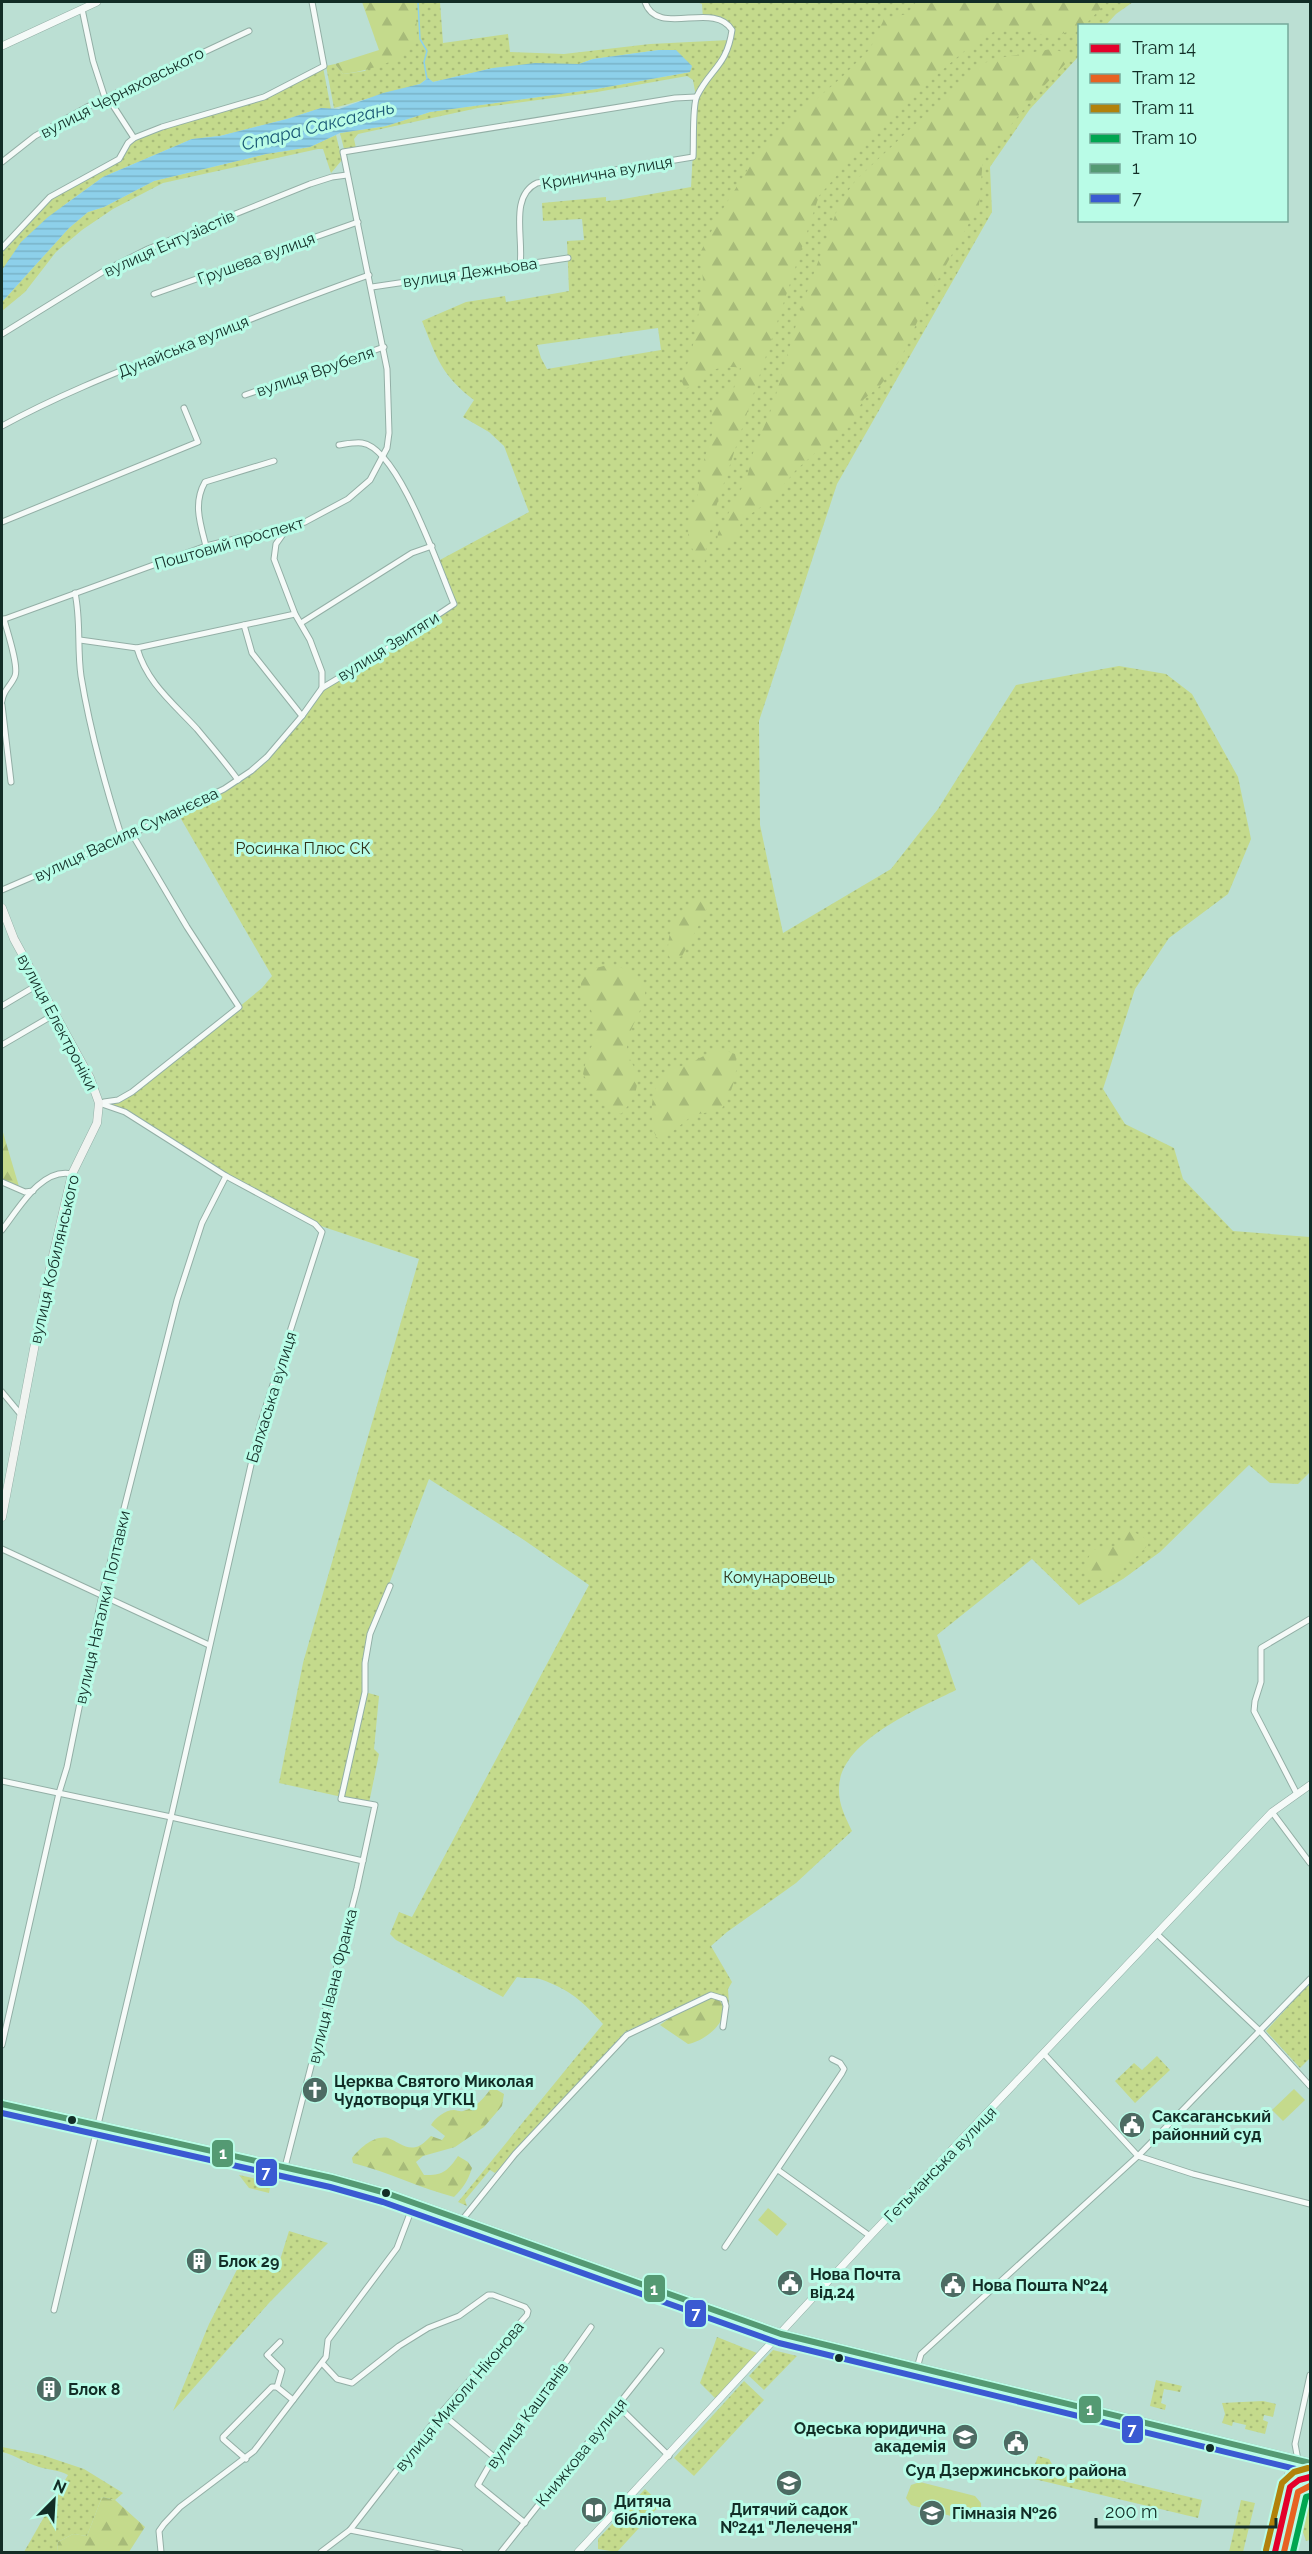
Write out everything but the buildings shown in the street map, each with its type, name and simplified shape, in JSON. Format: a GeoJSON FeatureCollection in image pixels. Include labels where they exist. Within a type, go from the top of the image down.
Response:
{"type":"FeatureCollection","features":[{"type":"Feature","properties":{"kind":"main road","name":"вулиця Електроніки"},"geometry":{"type":"LineString","coordinates":[[2,908],[14,939],[90,1078],[99,1103]]}},
{"type":"Feature","properties":{"kind":"main road","name":"вулиця Кобилянського"},"geometry":{"type":"LineString","coordinates":[[2,1517],[45,1286],[72,1174],[94,1130],[99,1103]]}},
{"type":"Feature","properties":{"kind":"main road"},"geometry":{"type":"LineString","coordinates":[[2,2104],[362,2186],[780,2334],[1311,2463]]}},
{"type":"Feature","properties":{"kind":"main road"},"geometry":{"type":"LineString","coordinates":[[1270,2553],[1290,2470],[1298,2460]]}},
{"type":"Feature","properties":{"kind":"main road"},"geometry":{"type":"LineString","coordinates":[[1283,2553],[1301,2473],[1298,2460]]}},
{"type":"Feature","properties":{"kind":"street"},"geometry":{"type":"LineString","coordinates":[[2,46],[97,2]]}},
{"type":"Feature","properties":{"kind":"street"},"geometry":{"type":"LineString","coordinates":[[2,248],[50,197],[119,159],[128,143],[134,138],[162,127],[264,97],[324,66],[312,2]]}},
{"type":"Feature","properties":{"kind":"street"},"geometry":{"type":"LineString","coordinates":[[645,2],[653,15],[663,18],[718,20],[728,24],[732,30],[727,51],[720,66],[696,97]]}},
{"type":"Feature","properties":{"kind":"street"},"geometry":{"type":"LineString","coordinates":[[82,9],[93,61],[105,99],[112,104],[134,138]]}},
{"type":"Feature","properties":{"kind":"street","name":"вулиця Черняховського"},"geometry":{"type":"LineString","coordinates":[[2,162],[35,136],[105,99],[249,31]]}},
{"type":"Feature","properties":{"kind":"street","name":"Поштовий проспект"},"geometry":{"type":"LineString","coordinates":[[3,620],[206,546],[305,522],[361,490],[370,480],[387,448],[390,419],[384,347],[343,152],[675,98],[696,97]]}},
{"type":"Feature","properties":{"kind":"street","name":"Кринична вулиця"},"geometry":{"type":"LineString","coordinates":[[520,265],[522,250],[520,206],[523,195],[530,186],[693,156],[696,97]]}},
{"type":"Feature","properties":{"kind":"street","name":"вулиця Ентузіастів"},"geometry":{"type":"LineString","coordinates":[[2,334],[104,271],[148,249],[310,184],[347,175]]}},
{"type":"Feature","properties":{"kind":"street","name":"Грушева вулиця"},"geometry":{"type":"LineString","coordinates":[[154,294],[358,222]]}},
{"type":"Feature","properties":{"kind":"street","name":"вулиця Дежньова"},"geometry":{"type":"LineString","coordinates":[[372,287],[568,258]]}},
{"type":"Feature","properties":{"kind":"street","name":"Дунайська вулиця"},"geometry":{"type":"LineString","coordinates":[[2,426],[42,404],[121,371],[247,320],[369,275]]}},
{"type":"Feature","properties":{"kind":"street","name":"вулиця Врубеля"},"geometry":{"type":"LineString","coordinates":[[245,395],[384,347]]}},
{"type":"Feature","properties":{"kind":"street"},"geometry":{"type":"LineString","coordinates":[[2,522],[198,442],[183,408]]}},
{"type":"Feature","properties":{"kind":"street"},"geometry":{"type":"LineString","coordinates":[[301,623],[412,553],[432,546],[399,478],[383,457],[374,448],[363,443],[339,445]]}},
{"type":"Feature","properties":{"kind":"street"},"geometry":{"type":"LineString","coordinates":[[206,546],[198,508],[200,491],[205,482],[274,461]]}},
{"type":"Feature","properties":{"kind":"street"},"geometry":{"type":"LineString","coordinates":[[288,527],[276,544],[274,559],[296,614],[317,656],[322,672],[322,688]]}},
{"type":"Feature","properties":{"kind":"street","name":"вулиця Звитяги"},"geometry":{"type":"LineString","coordinates":[[322,688],[380,654],[454,604],[432,546]]}},
{"type":"Feature","properties":{"kind":"street"},"geometry":{"type":"LineString","coordinates":[[75,593],[81,672],[88,714],[122,838]]}},
{"type":"Feature","properties":{"kind":"street"},"geometry":{"type":"LineString","coordinates":[[80,640],[136,648],[296,614]]}},
{"type":"Feature","properties":{"kind":"street"},"geometry":{"type":"LineString","coordinates":[[3,620],[16,667],[15,676],[3,693],[2,703],[11,782]]}},
{"type":"Feature","properties":{"kind":"street"},"geometry":{"type":"LineString","coordinates":[[244,625],[252,653],[302,716]]}},
{"type":"Feature","properties":{"kind":"street"},"geometry":{"type":"LineString","coordinates":[[136,648],[148,676],[158,689],[196,728],[238,780]]}},
{"type":"Feature","properties":{"kind":"street","name":"вулиця Василя Суманєєва"},"geometry":{"type":"LineString","coordinates":[[2,890],[132,834],[238,780],[267,757],[302,716],[322,688]]}},
{"type":"Feature","properties":{"kind":"street"},"geometry":{"type":"LineString","coordinates":[[99,1103],[118,1100],[132,1092],[239,1007],[187,927],[132,834]]}},
{"type":"Feature","properties":{"kind":"street"},"geometry":{"type":"LineString","coordinates":[[2,1006],[39,984]]}},
{"type":"Feature","properties":{"kind":"street"},"geometry":{"type":"LineString","coordinates":[[2,1045],[55,1014]]}},
{"type":"Feature","properties":{"kind":"street","name":"Балхаська вулиця"},"geometry":{"type":"LineString","coordinates":[[54,2310],[171,1817],[260,1425],[322,1232],[315,1224],[226,1176],[124,1112],[99,1103]]}},
{"type":"Feature","properties":{"kind":"street"},"geometry":{"type":"LineString","coordinates":[[2,1230],[34,1191],[52,1175],[64,1172],[72,1174]]}},
{"type":"Feature","properties":{"kind":"street","name":"вулиця Наталки Полтавки"},"geometry":{"type":"LineString","coordinates":[[2,2045],[59,1793],[67,1767],[102,1595],[185,1270],[202,1223],[226,1176]]}},
{"type":"Feature","properties":{"kind":"street"},"geometry":{"type":"LineString","coordinates":[[2,1182],[25,1192],[34,1191]]}},
{"type":"Feature","properties":{"kind":"street"},"geometry":{"type":"LineString","coordinates":[[2,1392],[22,1417]]}},
{"type":"Feature","properties":{"kind":"street"},"geometry":{"type":"LineString","coordinates":[[2,1549],[209,1645]]}},
{"type":"Feature","properties":{"kind":"street","name":"вулиця Івана Франка"},"geometry":{"type":"LineString","coordinates":[[285,2167],[363,1861],[375,1805],[341,1799],[364,1692],[365,1663],[370,1634],[390,1586]]}},
{"type":"Feature","properties":{"kind":"street"},"geometry":{"type":"LineString","coordinates":[[1297,1794],[1254,1711],[1261,1682],[1261,1648],[1311,1619]]}},
{"type":"Feature","properties":{"kind":"street"},"geometry":{"type":"LineString","coordinates":[[2,1781],[363,1861]]}},
{"type":"Feature","properties":{"kind":"street","name":"Гетьманська вулиця"},"geometry":{"type":"LineString","coordinates":[[578,2553],[870,2236],[1158,1935],[1272,1812],[1311,1785]]}},
{"type":"Feature","properties":{"kind":"street"},"geometry":{"type":"LineString","coordinates":[[1272,1812],[1311,1863]]}},
{"type":"Feature","properties":{"kind":"street"},"geometry":{"type":"LineString","coordinates":[[1158,1935],[1261,2032],[1311,2086]]}},
{"type":"Feature","properties":{"kind":"street"},"geometry":{"type":"LineString","coordinates":[[917,2368],[921,2354],[1138,2156],[1310,1979]]}},
{"type":"Feature","properties":{"kind":"street"},"geometry":{"type":"LineString","coordinates":[[462,2220],[515,2154],[627,2035],[711,1995],[719,1996],[726,2006],[723,2027]]}},
{"type":"Feature","properties":{"kind":"street"},"geometry":{"type":"LineString","coordinates":[[1044,2055],[1138,2156],[1193,2174],[1311,2204]]}},
{"type":"Feature","properties":{"kind":"street"},"geometry":{"type":"LineString","coordinates":[[725,2247],[842,2073],[844,2069],[840,2063],[832,2059]]}},
{"type":"Feature","properties":{"kind":"street"},"geometry":{"type":"LineString","coordinates":[[778,2170],[870,2236]]}},
{"type":"Feature","properties":{"kind":"street"},"geometry":{"type":"LineString","coordinates":[[161,2553],[159,2531],[172,2514],[246,2458],[322,2363],[326,2357],[328,2340],[397,2248],[414,2203]]}},
{"type":"Feature","properties":{"kind":"street","name":"вулиця Миколи Ніконова"},"geometry":{"type":"LineString","coordinates":[[321,2553],[350,2530],[441,2413],[527,2315],[525,2307],[488,2295],[459,2316],[428,2328],[399,2346],[352,2383],[337,2379],[322,2363]]}},
{"type":"Feature","properties":{"kind":"street","name":"вулиця Каштанів"},"geometry":{"type":"LineString","coordinates":[[525,2523],[478,2486],[494,2457],[539,2400],[591,2327]]}},
{"type":"Feature","properties":{"kind":"street"},"geometry":{"type":"LineString","coordinates":[[277,2387],[282,2370],[267,2355],[280,2342]]}},
{"type":"Feature","properties":{"kind":"street","name":"Книжкова вулиця"},"geometry":{"type":"LineString","coordinates":[[501,2553],[661,2351]]}},
{"type":"Feature","properties":{"kind":"street"},"geometry":{"type":"LineString","coordinates":[[1298,2460],[1295,2444],[1311,2375]]}},
{"type":"Feature","properties":{"kind":"street"},"geometry":{"type":"LineString","coordinates":[[246,2458],[223,2439],[272,2387],[277,2387],[293,2400]]}},
{"type":"Feature","properties":{"kind":"street"},"geometry":{"type":"LineString","coordinates":[[618,2406],[669,2456]]}},
{"type":"Feature","properties":{"kind":"street"},"geometry":{"type":"LineString","coordinates":[[441,2413],[494,2457]]}},
{"type":"Feature","properties":{"kind":"street"},"geometry":{"type":"LineString","coordinates":[[350,2530],[460,2553]]}},
{"type":"Feature","properties":{"kind":"street"},"geometry":{"type":"LineString","coordinates":[[423,2553],[425,2545]]}},
{"type":"Feature","properties":{"kind":"green space"},"geometry":{"type":"Polygon","coordinates":[[[362,2],[415,2],[416,39],[412,47],[395,59],[373,68],[343,74],[335,64],[379,50],[362,2]]]}},
{"type":"Feature","properties":{"kind":"green space"},"geometry":{"type":"Polygon","coordinates":[[[415,2],[440,2],[443,43],[508,34],[510,52],[564,54],[650,44],[730,40],[728,24],[703,19],[702,4],[697,2],[1133,2],[1107,24],[1078,24],[1078,57],[1030,109],[990,167],[992,212],[837,484],[759,721],[760,825],[783,933],[891,869],[938,809],[1016,685],[1119,666],[1166,674],[1192,694],[1238,777],[1251,839],[1228,894],[1169,938],[1135,989],[1103,1089],[1125,1124],[1174,1148],[1183,1179],[1233,1231],[1310,1237],[1310,1472],[1298,1484],[1270,1483],[1249,1465],[1160,1552],[1123,1579],[1079,1605],[1032,1559],[937,1635],[956,1690],[904,1716],[867,1740],[843,1770],[839,1787],[841,1804],[852,1831],[796,1883],[711,1946],[732,1982],[728,1989],[729,2005],[725,1997],[710,1992],[625,2032],[495,2173],[490,2170],[465,2200],[467,2206],[458,2202],[603,2024],[575,1997],[551,1983],[537,1978],[517,1977],[503,1997],[396,1940],[390,1934],[399,1912],[412,1917],[589,1585],[429,1479],[370,1634],[365,1692],[379,1696],[374,1749],[379,1754],[369,1803],[279,1783],[303,1663],[419,1259],[315,1224],[226,1176],[125,1112],[99,1103],[118,1100],[239,1007],[262,988],[272,976],[177,812],[224,789],[267,757],[322,688],[454,604],[438,561],[529,512],[504,446],[489,432],[463,417],[474,400],[454,382],[441,365],[422,321],[466,302],[505,296],[506,302],[569,291],[567,241],[584,240],[582,219],[543,221],[542,203],[606,197],[606,201],[618,200],[691,187],[696,97],[693,80],[687,76],[597,92],[478,108],[358,134],[354,139],[356,148],[344,149],[340,133],[386,126],[430,112],[596,89],[690,72],[676,50],[659,50],[593,59],[579,64],[493,68],[433,82],[428,78],[420,84],[334,108],[326,66],[335,64],[343,74],[365,71],[414,12],[415,2]],[[658,328],[537,345],[547,369],[661,350],[658,328]]]}},
{"type":"Feature","properties":{"kind":"green space"},"geometry":{"type":"Polygon","coordinates":[[[916,2],[1107,2],[1086,24],[1078,24],[1078,28],[1054,37],[1015,29],[998,29],[968,48],[913,95],[857,152],[819,196],[717,504],[706,547],[704,569],[695,556],[688,537],[689,515],[697,502],[701,470],[713,431],[711,401],[734,388],[741,368],[714,369],[685,389],[682,382],[695,338],[703,282],[701,251],[724,207],[763,145],[841,78],[870,49],[884,19],[907,14],[916,2]]]}},
{"type":"Feature","properties":{"kind":"green space"},"geometry":{"type":"Polygon","coordinates":[[[1052,49],[1074,55],[1038,92],[983,159],[979,205],[928,298],[900,360],[879,387],[864,399],[852,420],[796,470],[771,500],[742,520],[736,537],[730,544],[721,546],[717,542],[718,533],[747,478],[753,453],[773,405],[800,311],[840,202],[856,180],[973,70],[992,59],[1052,49]]]}},
{"type":"Feature","properties":{"kind":"green space"},"geometry":{"type":"Polygon","coordinates":[[[323,67],[331,109],[321,108],[220,136],[192,139],[103,177],[63,206],[2,270],[2,248],[50,197],[119,159],[134,138],[264,97],[323,67]]]}},
{"type":"Feature","properties":{"kind":"green space"},"geometry":{"type":"Polygon","coordinates":[[[336,135],[342,160],[331,173],[323,149],[318,149],[163,183],[113,209],[82,230],[56,252],[25,292],[2,311],[2,302],[69,228],[88,212],[104,207],[154,181],[266,154],[310,147],[336,135]]]}},
{"type":"Feature","properties":{"kind":"green space"},"geometry":{"type":"Polygon","coordinates":[[[705,899],[708,903],[706,912],[682,956],[671,961],[668,942],[675,922],[688,907],[705,899]]]}},
{"type":"Feature","properties":{"kind":"green space"},"geometry":{"type":"Polygon","coordinates":[[[611,964],[630,972],[641,980],[645,990],[627,1047],[636,1072],[636,1091],[621,1114],[601,1104],[583,1074],[587,1056],[595,1039],[594,1018],[581,992],[581,972],[611,964]]]}},
{"type":"Feature","properties":{"kind":"green space"},"geometry":{"type":"Polygon","coordinates":[[[721,1049],[735,1054],[736,1068],[731,1090],[721,1110],[693,1115],[662,1140],[656,1137],[652,1120],[652,1102],[662,1077],[671,1070],[721,1049]]]}},
{"type":"Feature","properties":{"kind":"green space"},"geometry":{"type":"Polygon","coordinates":[[[2,1129],[20,1190],[2,1181],[2,1129]]]}},
{"type":"Feature","properties":{"kind":"green space"},"geometry":{"type":"Polygon","coordinates":[[[1129,1529],[1146,1539],[1148,1545],[1132,1561],[1105,1580],[1085,1577],[1085,1563],[1093,1550],[1121,1545],[1123,1532],[1129,1529]]]}},
{"type":"Feature","properties":{"kind":"green space"},"geometry":{"type":"Polygon","coordinates":[[[1307,1986],[1310,1986],[1310,2058],[1300,2068],[1266,2031],[1307,1986]]]}},
{"type":"Feature","properties":{"kind":"green space"},"geometry":{"type":"Polygon","coordinates":[[[708,1998],[718,1998],[723,2005],[723,2013],[716,2027],[703,2038],[688,2044],[660,2025],[682,2009],[708,1998]]]}},
{"type":"Feature","properties":{"kind":"green space"},"geometry":{"type":"Polygon","coordinates":[[[1157,2056],[1170,2070],[1135,2103],[1115,2081],[1134,2063],[1142,2070],[1157,2056]]]}},
{"type":"Feature","properties":{"kind":"green space"},"geometry":{"type":"Polygon","coordinates":[[[492,2087],[504,2094],[502,2106],[484,2127],[455,2147],[423,2156],[416,2162],[424,2175],[436,2175],[444,2172],[458,2156],[468,2162],[472,2168],[470,2173],[465,2184],[454,2197],[353,2163],[352,2158],[359,2150],[378,2138],[388,2138],[412,2148],[431,2136],[442,2140],[445,2136],[431,2125],[435,2120],[447,2111],[462,2111],[476,2105],[492,2087]]]}},
{"type":"Feature","properties":{"kind":"green space"},"geometry":{"type":"Polygon","coordinates":[[[1294,2089],[1305,2100],[1283,2121],[1272,2110],[1294,2089]]]}},
{"type":"Feature","properties":{"kind":"green space"},"geometry":{"type":"Polygon","coordinates":[[[239,2175],[271,2182],[269,2193],[249,2188],[239,2175]]]}},
{"type":"Feature","properties":{"kind":"green space"},"geometry":{"type":"Polygon","coordinates":[[[768,2208],[787,2224],[777,2236],[758,2220],[768,2208]]]}},
{"type":"Feature","properties":{"kind":"green space"},"geometry":{"type":"Polygon","coordinates":[[[289,2231],[328,2243],[269,2303],[173,2411],[209,2324],[244,2256],[280,2260],[289,2231]]]}},
{"type":"Feature","properties":{"kind":"green space"},"geometry":{"type":"Polygon","coordinates":[[[717,2337],[762,2355],[719,2402],[700,2383],[717,2337]]]}},
{"type":"Feature","properties":{"kind":"green space"},"geometry":{"type":"Polygon","coordinates":[[[773,2350],[797,2356],[764,2390],[749,2376],[773,2350]]]}},
{"type":"Feature","properties":{"kind":"green space"},"geometry":{"type":"Polygon","coordinates":[[[1156,2380],[1182,2386],[1180,2392],[1164,2389],[1161,2403],[1166,2405],[1165,2410],[1150,2406],[1156,2380]]]}},
{"type":"Feature","properties":{"kind":"green space"},"geometry":{"type":"Polygon","coordinates":[[[744,2381],[764,2400],[694,2476],[674,2458],[744,2381]]]}},
{"type":"Feature","properties":{"kind":"green space"},"geometry":{"type":"Polygon","coordinates":[[[1263,2401],[1276,2404],[1273,2417],[1264,2415],[1263,2420],[1268,2422],[1265,2434],[1245,2429],[1246,2425],[1233,2422],[1232,2426],[1222,2423],[1225,2414],[1222,2403],[1263,2401]]]}},
{"type":"Feature","properties":{"kind":"green space"},"geometry":{"type":"Polygon","coordinates":[[[2,2447],[42,2455],[84,2469],[123,2493],[115,2500],[102,2497],[87,2536],[73,2534],[58,2542],[57,2552],[24,2552],[68,2475],[39,2467],[2,2452],[2,2447]]]}},
{"type":"Feature","properties":{"kind":"green space"},"geometry":{"type":"Polygon","coordinates":[[[1038,2456],[1049,2459],[1052,2464],[1202,2500],[1198,2518],[1030,2478],[1038,2456]]]}},
{"type":"Feature","properties":{"kind":"green space"},"geometry":{"type":"Polygon","coordinates":[[[920,2482],[975,2496],[981,2503],[979,2515],[969,2521],[911,2505],[906,2498],[911,2485],[920,2482]]]}},
{"type":"Feature","properties":{"kind":"green space"},"geometry":{"type":"Polygon","coordinates":[[[645,2489],[661,2504],[617,2552],[598,2549],[598,2539],[645,2489]]]}},
{"type":"Feature","properties":{"kind":"green space"},"geometry":{"type":"Polygon","coordinates":[[[1307,2491],[1310,2491],[1310,2540],[1306,2541],[1299,2521],[1307,2491]]]}},
{"type":"Feature","properties":{"kind":"green space"},"geometry":{"type":"Polygon","coordinates":[[[102,2497],[115,2500],[145,2527],[129,2552],[57,2552],[58,2542],[73,2534],[87,2536],[102,2497]]]}},
{"type":"Feature","properties":{"kind":"green space"},"geometry":{"type":"Polygon","coordinates":[[[1241,2500],[1255,2503],[1243,2552],[1229,2552],[1241,2500]]]}},
{"type":"Feature","properties":{"kind":"water","name":"Стара Саксагань"},"geometry":{"type":"Polygon","coordinates":[[[659,50],[676,50],[692,66],[690,72],[596,89],[430,112],[386,126],[340,133],[310,147],[266,154],[154,181],[104,207],[88,212],[69,228],[2,302],[2,270],[21,242],[48,217],[103,177],[192,139],[220,136],[321,108],[339,109],[383,93],[420,84],[428,78],[433,82],[493,68],[535,63],[579,64],[593,59],[659,50]]]}},
{"type":"Feature","properties":{"kind":"waterway"},"geometry":{"type":"LineString","coordinates":[[418,2],[420,39],[427,51],[424,62],[427,79]]}},
{"type":"Feature","properties":{"kind":"tram line","name":"11"},"geometry":{"type":"LineString","coordinates":[[1266,2550],[1282,2483],[1294,2472],[1308,2468]]}},
{"type":"Feature","properties":{"kind":"tram line","name":"14"},"geometry":{"type":"LineString","coordinates":[[1275,2552],[1290,2487],[1299,2480],[1310,2477]]}},
{"type":"Feature","properties":{"kind":"tram line","name":"12"},"geometry":{"type":"LineString","coordinates":[[1284,2552],[1298,2492],[1310,2486]]}},
{"type":"Feature","properties":{"kind":"tram line","name":"10"},"geometry":{"type":"LineString","coordinates":[[1293,2552],[1306,2497],[1310,2496]]}},
{"type":"Feature","properties":{"kind":"transit line","name":"1"},"geometry":{"type":"LineString","coordinates":[[2,2104],[332,2178],[386,2193],[781,2334],[1310,2463]]}},
{"type":"Feature","properties":{"kind":"transit line","name":"7"},"geometry":{"type":"LineString","coordinates":[[2,2113],[330,2187],[383,2202],[779,2343],[1308,2472]]}},
{"type":"Feature","properties":{"kind":"place","name":"Церква Святого Миколая Чудотворця УГКЦ"},"geometry":{"type":"Point","coordinates":[315,2090]}},
{"type":"Feature","properties":{"kind":"place","name":"Саксаганський районний суд"},"geometry":{"type":"Point","coordinates":[1132,2125]}},
{"type":"Feature","properties":{"kind":"place","name":"Блок 29"},"geometry":{"type":"Point","coordinates":[199,2261]}},
{"type":"Feature","properties":{"kind":"place","name":"Нова Почта від.24"},"geometry":{"type":"Point","coordinates":[790,2283]}},
{"type":"Feature","properties":{"kind":"place","name":"Нова Пошта №24"},"geometry":{"type":"Point","coordinates":[953,2285]}},
{"type":"Feature","properties":{"kind":"place","name":"Блок 8"},"geometry":{"type":"Point","coordinates":[49,2389]}},
{"type":"Feature","properties":{"kind":"place","name":"Одеська юридична академія"},"geometry":{"type":"Point","coordinates":[965,2437]}},
{"type":"Feature","properties":{"kind":"place","name":"Суд Дзержинського района"},"geometry":{"type":"Point","coordinates":[1016,2443]}},
{"type":"Feature","properties":{"kind":"place","name":"Дитячий садок №241 \"Лелеченя\""},"geometry":{"type":"Point","coordinates":[789,2483]}},
{"type":"Feature","properties":{"kind":"place","name":"Дитяча бібліотека"},"geometry":{"type":"Point","coordinates":[594,2510]}},
{"type":"Feature","properties":{"kind":"place","name":"Гімназія №26"},"geometry":{"type":"Point","coordinates":[932,2513]}},
{"type":"Feature","properties":{"kind":"park label","name":"Росинка Плюс СК"},"geometry":{"type":"Point","coordinates":[303,848]}},
{"type":"Feature","properties":{"kind":"park label","name":"Комунаровець"},"geometry":{"type":"Point","coordinates":[779,1577]}}]}
